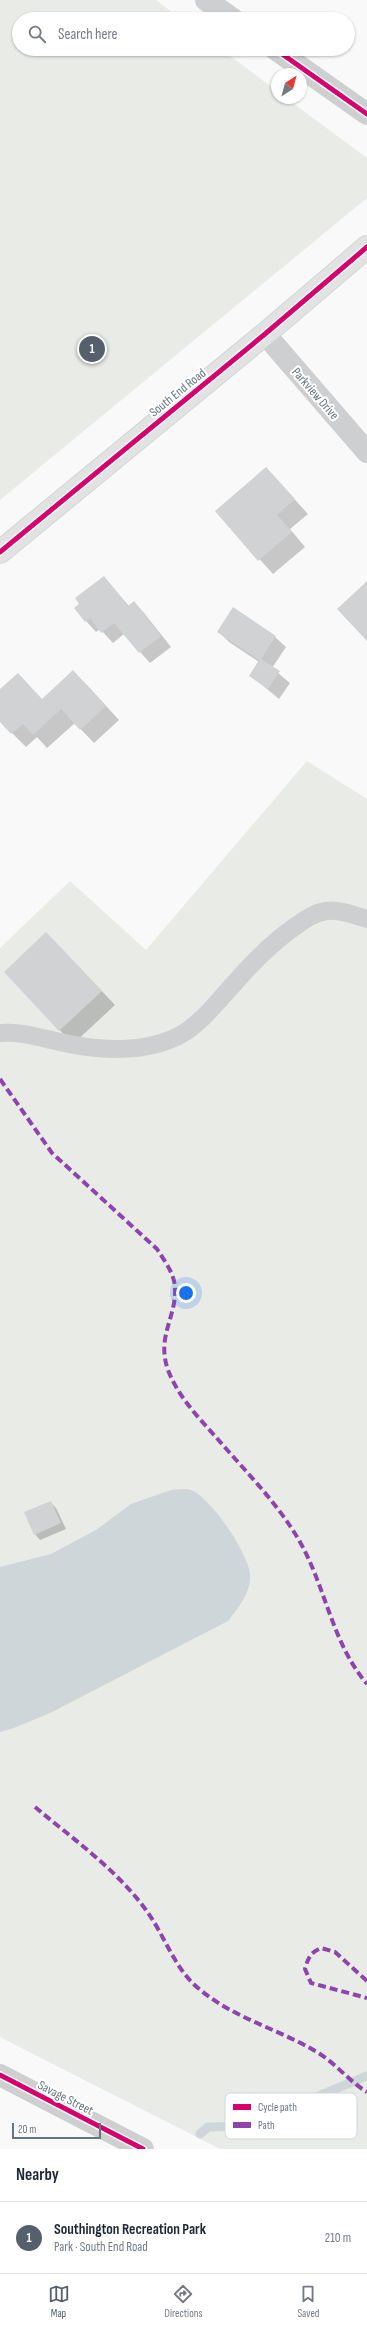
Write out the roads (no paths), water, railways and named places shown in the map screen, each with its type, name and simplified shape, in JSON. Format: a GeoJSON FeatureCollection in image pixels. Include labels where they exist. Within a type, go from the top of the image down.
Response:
{"type":"FeatureCollection","features":[{"type":"Feature","properties":{"kind":"street"},"geometry":{"type":"LineString","coordinates":[[206,0],[223,12]]}},
{"type":"Feature","properties":{"kind":"street"},"geometry":{"type":"LineString","coordinates":[[285,56],[367,114]]}},
{"type":"Feature","properties":{"kind":"street","name":"South End Road"},"geometry":{"type":"LineString","coordinates":[[0,552],[265,334],[367,247]]}},
{"type":"Feature","properties":{"kind":"street","name":"Parkview Drive"},"geometry":{"type":"LineString","coordinates":[[265,334],[367,452]]}},
{"type":"Feature","properties":{"kind":"street","name":"Savage Street"},"geometry":{"type":"LineString","coordinates":[[0,2075],[142,2149]]}},
{"type":"Feature","properties":{"kind":"lane"},"geometry":{"type":"LineString","coordinates":[[0,1033],[31,1035],[69,1044],[90,1047],[131,1048],[162,1044],[183,1033],[212,1009],[273,942],[309,917],[326,911],[342,912],[367,919]]}},
{"type":"Feature","properties":{"kind":"waterway"},"geometry":{"type":"LineString","coordinates":[[326,2093],[367,2076]]}},
{"type":"Feature","properties":{"kind":"waterway"},"geometry":{"type":"LineString","coordinates":[[200,2134],[208,2127],[225,2127]]}},
{"type":"Feature","properties":{"kind":"place","name":"Southington Recreation Park"},"geometry":{"type":"Point","coordinates":[92,349]}}]}
